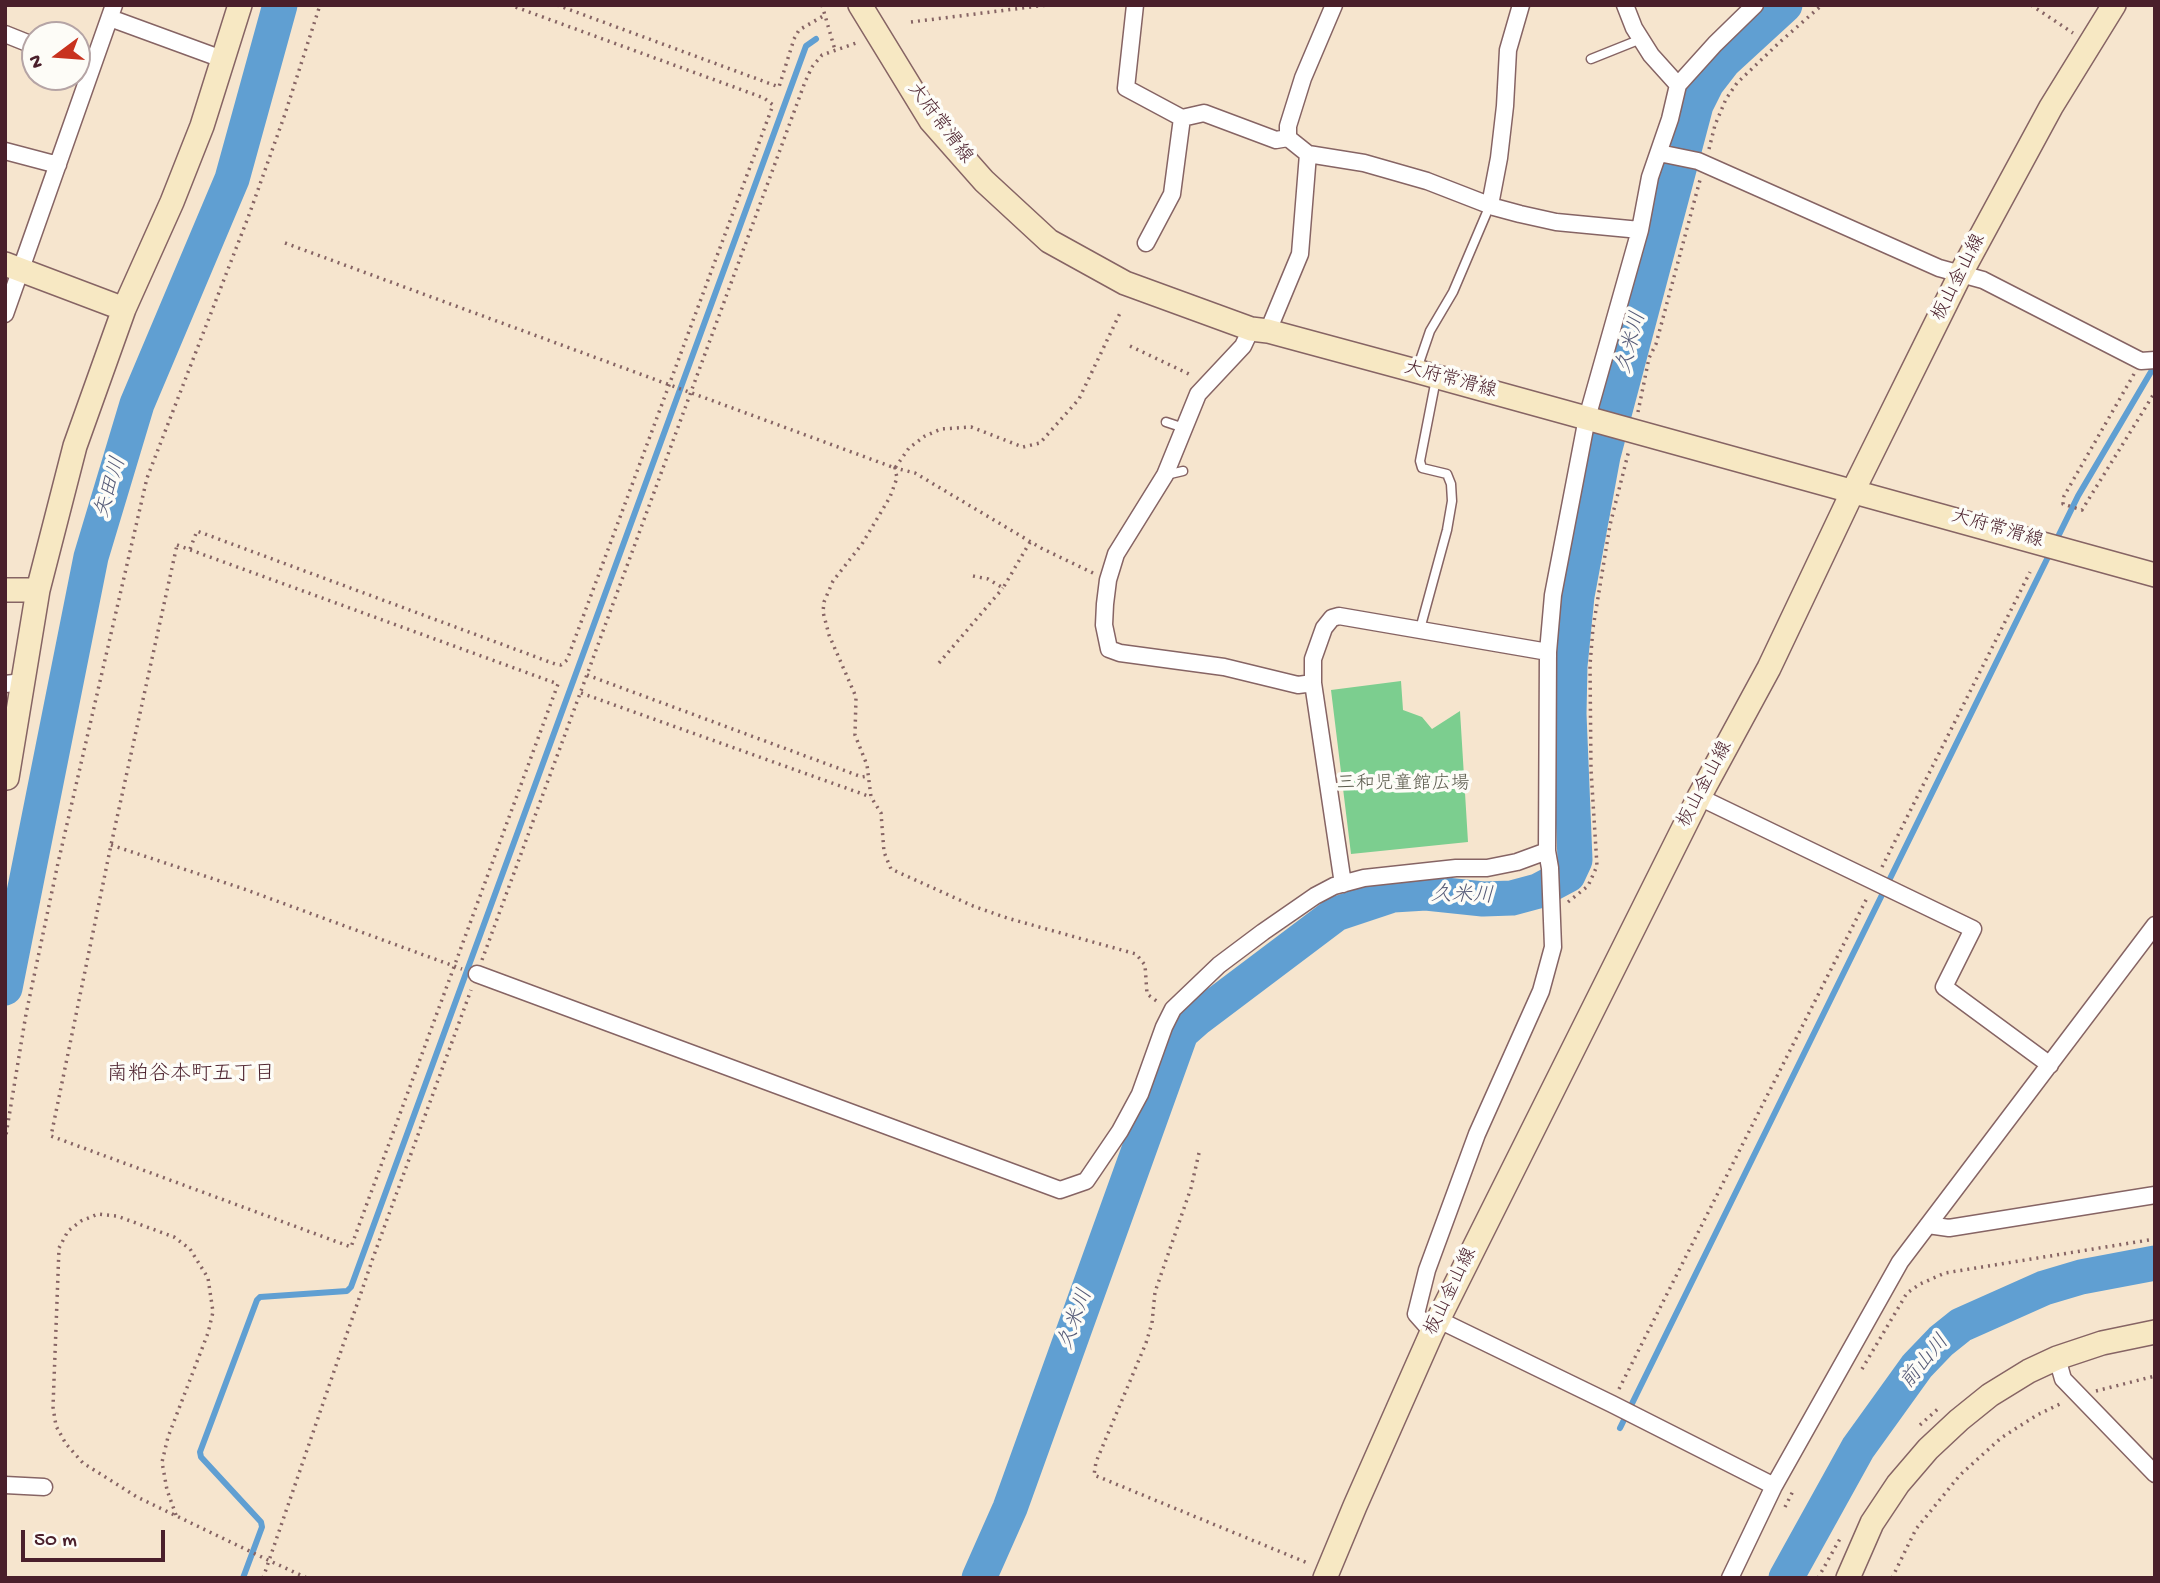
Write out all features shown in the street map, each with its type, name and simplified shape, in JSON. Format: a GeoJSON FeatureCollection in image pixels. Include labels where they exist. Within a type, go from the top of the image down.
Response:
{"type":"FeatureCollection","features":[{"type":"Feature","properties":{"kind":"main road"},"geometry":{"type":"LineString","coordinates":[[6,781],[14,683],[75,446],[124,309],[172,202],[202,126],[240,5]]}},
{"type":"Feature","properties":{"kind":"main road","name":"大府常滑線"},"geometry":{"type":"LineString","coordinates":[[860,5],[931,121],[984,181],[1049,241],[1125,283],[1259,330],[2155,575]]}},
{"type":"Feature","properties":{"kind":"main road","name":"板山金山線"},"geometry":{"type":"LineString","coordinates":[[1326,1575],[1436,1326],[1699,797],[1769,668],[1961,273],[2051,107],[2114,5]]}},
{"type":"Feature","properties":{"kind":"main road"},"geometry":{"type":"LineString","coordinates":[[13,267],[124,309]]}},
{"type":"Feature","properties":{"kind":"main road"},"geometry":{"type":"LineString","coordinates":[[5,590],[38,590]]}},
{"type":"Feature","properties":{"kind":"main road"},"geometry":{"type":"LineString","coordinates":[[1848,1578],[1872,1523],[1898,1484],[1928,1449],[1990,1395],[2029,1371],[2057,1358],[2102,1343],[2155,1332]]}},
{"type":"Feature","properties":{"kind":"street"},"geometry":{"type":"LineString","coordinates":[[1135,5],[1126,88],[1182,118],[1204,113],[1276,140],[1288,138],[1308,154],[1391,170],[1490,205],[1556,222],[1640,230]]}},
{"type":"Feature","properties":{"kind":"street"},"geometry":{"type":"LineString","coordinates":[[1288,138],[1288,125],[1303,78],[1334,5]]}},
{"type":"Feature","properties":{"kind":"street"},"geometry":{"type":"LineString","coordinates":[[1490,205],[1504,119],[1508,50],[1521,5]]}},
{"type":"Feature","properties":{"kind":"street"},"geometry":{"type":"LineString","coordinates":[[1625,5],[1626,12],[1651,55],[1678,85]]}},
{"type":"Feature","properties":{"kind":"street"},"geometry":{"type":"LineString","coordinates":[[1749,8],[1678,85],[1663,154],[1650,177],[1640,230],[1587,418],[1553,595],[1548,652],[1547,851],[1553,947],[1541,991],[1478,1134],[1427,1270],[1416,1314],[1436,1326],[1612,1404],[1774,1486]]}},
{"type":"Feature","properties":{"kind":"street"},"geometry":{"type":"LineString","coordinates":[[91,52],[112,12],[222,59]]}},
{"type":"Feature","properties":{"kind":"street"},"geometry":{"type":"LineString","coordinates":[[5,314],[13,267],[58,165],[77,91]]}},
{"type":"Feature","properties":{"kind":"street"},"geometry":{"type":"LineString","coordinates":[[1146,243],[1172,194],[1182,118]]}},
{"type":"Feature","properties":{"kind":"street"},"geometry":{"type":"LineString","coordinates":[[5,151],[58,165]]}},
{"type":"Feature","properties":{"kind":"street"},"geometry":{"type":"LineString","coordinates":[[1308,154],[1300,254],[1259,330],[1198,394],[1165,475],[1116,554],[1108,579],[1104,625],[1109,649],[1120,653],[1224,667],[1298,685],[1313,683]]}},
{"type":"Feature","properties":{"kind":"street"},"geometry":{"type":"LineString","coordinates":[[1663,154],[1698,161],[1939,268],[1983,280],[2148,360]]}},
{"type":"Feature","properties":{"kind":"street"},"geometry":{"type":"LineString","coordinates":[[1343,884],[1313,683],[1313,659],[1324,628],[1332,618],[1339,616],[1548,652]]}},
{"type":"Feature","properties":{"kind":"street"},"geometry":{"type":"LineString","coordinates":[[1699,797],[1973,929],[1944,987],[2050,1065]]}},
{"type":"Feature","properties":{"kind":"street"},"geometry":{"type":"LineString","coordinates":[[477,974],[1059,1190],[1086,1181],[1121,1131],[1140,1094],[1173,1009],[1219,965],[1315,896],[1364,878],[1456,868],[1487,868],[1517,862],[1547,851]]}},
{"type":"Feature","properties":{"kind":"street"},"geometry":{"type":"LineString","coordinates":[[1730,1578],[1774,1486],[1900,1262],[2155,925]]}},
{"type":"Feature","properties":{"kind":"street"},"geometry":{"type":"LineString","coordinates":[[1928,1225],[1949,1228],[2155,1195]]}},
{"type":"Feature","properties":{"kind":"street"},"geometry":{"type":"LineString","coordinates":[[2057,1358],[2063,1379],[2155,1474]]}},
{"type":"Feature","properties":{"kind":"street"},"geometry":{"type":"LineString","coordinates":[[5,1485],[44,1487]]}},
{"type":"Feature","properties":{"kind":"lane"},"geometry":{"type":"LineString","coordinates":[[1591,59],[1641,39]]}},
{"type":"Feature","properties":{"kind":"lane"},"geometry":{"type":"LineString","coordinates":[[1420,629],[1447,530],[1452,501],[1451,484],[1447,474],[1422,468],[1420,461],[1430,331],[1454,292],[1490,205]]}},
{"type":"Feature","properties":{"kind":"lane"},"geometry":{"type":"LineString","coordinates":[[1166,422],[1184,428]]}},
{"type":"Feature","properties":{"kind":"lane"},"geometry":{"type":"LineString","coordinates":[[1165,475],[1183,471]]}},
{"type":"Feature","properties":{"kind":"path"},"geometry":{"type":"LineString","coordinates":[[5,1141],[26,1014],[55,876],[147,478],[249,215],[320,5]]}},
{"type":"Feature","properties":{"kind":"path"},"geometry":{"type":"LineString","coordinates":[[190,550],[197,531],[555,664],[564,664],[773,105],[764,98],[510,5]]}},
{"type":"Feature","properties":{"kind":"path"},"geometry":{"type":"LineString","coordinates":[[557,5],[779,87],[793,39],[799,30],[825,15]]}},
{"type":"Feature","properties":{"kind":"path"},"geometry":{"type":"LineString","coordinates":[[822,5],[835,50]]}},
{"type":"Feature","properties":{"kind":"path"},"geometry":{"type":"LineString","coordinates":[[911,22],[1046,5]]}},
{"type":"Feature","properties":{"kind":"path"},"geometry":{"type":"LineString","coordinates":[[2031,5],[2090,44]]}},
{"type":"Feature","properties":{"kind":"path"},"geometry":{"type":"LineString","coordinates":[[263,1578],[374,1255],[805,82],[822,55],[878,37]]}},
{"type":"Feature","properties":{"kind":"path"},"geometry":{"type":"LineString","coordinates":[[285,243],[691,394],[915,473],[1030,542],[1108,579]]}},
{"type":"Feature","properties":{"kind":"path"},"geometry":{"type":"LineString","coordinates":[[1121,311],[1079,399],[1040,443],[1023,447],[971,427],[942,429],[925,436],[909,448],[895,468],[897,478],[891,497],[862,544],[833,581],[824,602],[823,612],[829,635],[856,697],[855,735],[869,776],[871,797],[881,813],[884,852],[891,869],[973,906],[1007,918],[1136,954],[1145,965],[1147,994],[1173,1009]]}},
{"type":"Feature","properties":{"kind":"path"},"geometry":{"type":"LineString","coordinates":[[1130,346],[1208,382]]}},
{"type":"Feature","properties":{"kind":"path"},"geometry":{"type":"LineString","coordinates":[[2148,360],[2064,496],[2063,504],[2082,510],[2155,392]]}},
{"type":"Feature","properties":{"kind":"path"},"geometry":{"type":"LineString","coordinates":[[939,663],[1003,588],[1030,542]]}},
{"type":"Feature","properties":{"kind":"path"},"geometry":{"type":"LineString","coordinates":[[177,545],[558,684],[351,1247],[51,1136],[111,845],[177,545]]}},
{"type":"Feature","properties":{"kind":"path"},"geometry":{"type":"LineString","coordinates":[[1612,1404],[2030,572]]}},
{"type":"Feature","properties":{"kind":"path"},"geometry":{"type":"LineString","coordinates":[[973,576],[988,579],[1003,588]]}},
{"type":"Feature","properties":{"kind":"path"},"geometry":{"type":"LineString","coordinates":[[587,675],[862,777],[869,776]]}},
{"type":"Feature","properties":{"kind":"path"},"geometry":{"type":"LineString","coordinates":[[581,693],[871,797]]}},
{"type":"Feature","properties":{"kind":"path"},"geometry":{"type":"LineString","coordinates":[[111,845],[244,888],[477,974]]}},
{"type":"Feature","properties":{"kind":"path"},"geometry":{"type":"LineString","coordinates":[[1199,1153],[1191,1188],[1155,1292],[1152,1323],[1146,1343],[1094,1475],[1326,1575]]}},
{"type":"Feature","properties":{"kind":"path"},"geometry":{"type":"LineString","coordinates":[[176,1516],[167,1490],[162,1462],[168,1437],[208,1333],[213,1312],[208,1278],[190,1249],[174,1237],[117,1216],[98,1214],[81,1221],[68,1231],[59,1248],[53,1406],[56,1426],[66,1444],[83,1464],[137,1497],[176,1516],[270,1561],[307,1578]]}},
{"type":"Feature","properties":{"kind":"path"},"geometry":{"type":"LineString","coordinates":[[1858,1376],[1907,1293],[1920,1284],[1945,1273],[2155,1239]]}},
{"type":"Feature","properties":{"kind":"path"},"geometry":{"type":"LineString","coordinates":[[1892,1578],[1916,1529],[1960,1475],[2001,1438],[2037,1415],[2080,1397],[2120,1383],[2155,1376]]}},
{"type":"Feature","properties":{"kind":"path"},"geometry":{"type":"LineString","coordinates":[[1781,1515],[1799,1480]]}},
{"type":"Feature","properties":{"kind":"green space","name":"三和児童館広場"},"geometry":{"type":"Polygon","coordinates":[[[1401,681],[1403,710],[1422,717],[1432,729],[1460,711],[1468,842],[1351,854],[1331,690],[1401,681]]]}},
{"type":"Feature","properties":{"kind":"waterway","name":"矢田川"},"geometry":{"type":"LineString","coordinates":[[5,988],[91,557],[137,404],[232,179],[280,5]]}},
{"type":"Feature","properties":{"kind":"waterway","name":"久米川"},"geometry":{"type":"LineString","coordinates":[[979,1578],[1010,1508],[1181,1033],[1336,914],[1393,895],[1426,893],[1483,899],[1512,898],[1538,891],[1568,875],[1575,860],[1569,714],[1570,666],[1577,596],[1603,456],[1696,105],[1707,83],[1724,61],[1785,5]]}},
{"type":"Feature","properties":{"kind":"waterway"},"geometry":{"type":"LineString","coordinates":[[243,1578],[262,1527],[261,1522],[201,1457],[200,1452],[257,1300],[260,1297],[347,1291],[351,1287],[806,46],[816,39]]}},
{"type":"Feature","properties":{"kind":"waterway"},"geometry":{"type":"LineString","coordinates":[[1620,1428],[2078,496],[2155,365]]}},
{"type":"Feature","properties":{"kind":"waterway","name":"前山川"},"geometry":{"type":"LineString","coordinates":[[1786,1578],[1858,1448],[1917,1366],[1941,1341],[1961,1325],[2044,1288],[2081,1277],[2155,1263]]}},
{"type":"Feature","properties":{"kind":"district","name":"南粕谷本町五丁目"},"geometry":{"type":"Point","coordinates":[191,1076]}}]}
